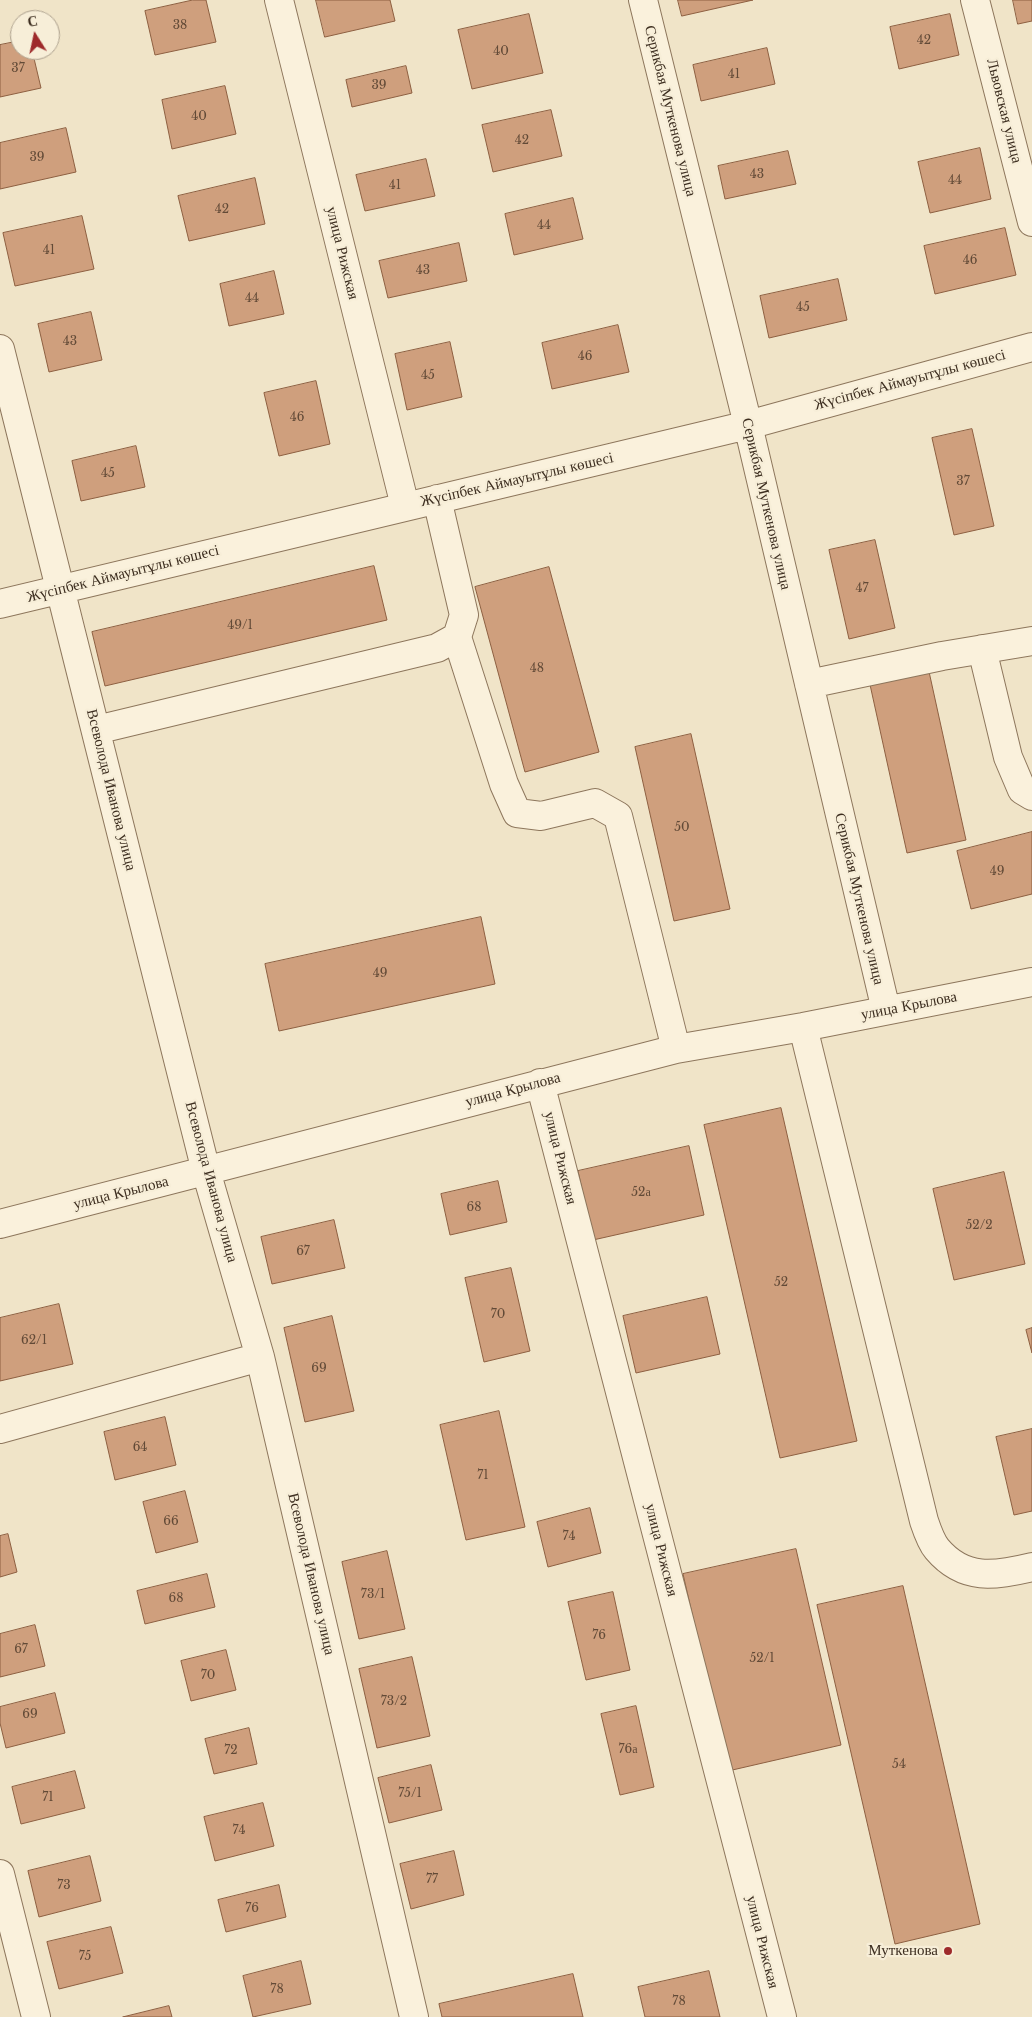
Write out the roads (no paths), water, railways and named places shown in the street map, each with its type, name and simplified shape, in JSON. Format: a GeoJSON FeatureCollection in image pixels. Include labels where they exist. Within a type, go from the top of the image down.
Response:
{"type":"FeatureCollection","features":[{"type":"Feature","properties":{"kind":"street","name":"улица Рижская"},"geometry":{"type":"LineString","coordinates":[[279,0],[405,506]]}},
{"type":"Feature","properties":{"kind":"street","name":"Серикбая Муткенова улица"},"geometry":{"type":"LineString","coordinates":[[643,0],[748,425],[886,1010]]}},
{"type":"Feature","properties":{"kind":"street","name":"Львовская улица"},"geometry":{"type":"LineString","coordinates":[[976,0],[1032,222]]}},
{"type":"Feature","properties":{"kind":"street","name":"Жүсіпбек Аймауытұлы көшесі"},"geometry":{"type":"LineString","coordinates":[[0,604],[748,425],[1032,347]]}},
{"type":"Feature","properties":{"kind":"street","name":"Всеволода Иванова улица"},"geometry":{"type":"LineString","coordinates":[[0,349],[206,1171],[260,1357],[414,2017]]}},
{"type":"Feature","properties":{"kind":"street"},"geometry":{"type":"LineString","coordinates":[[437,499],[464,614],[457,637],[504,784],[517,814],[541,816],[594,802],[618,816],[676,1049]]}},
{"type":"Feature","properties":{"kind":"street"},"geometry":{"type":"LineString","coordinates":[[96,730],[437,648],[457,637]]}},
{"type":"Feature","properties":{"kind":"street"},"geometry":{"type":"LineString","coordinates":[[809,684],[1032,640]]}},
{"type":"Feature","properties":{"kind":"street"},"geometry":{"type":"LineString","coordinates":[[982,649],[1008,757],[1022,790],[1032,796]]}},
{"type":"Feature","properties":{"kind":"street","name":"улица Крылова"},"geometry":{"type":"LineString","coordinates":[[0,1224],[676,1049],[803,1027],[1032,982]]}},
{"type":"Feature","properties":{"kind":"street"},"geometry":{"type":"LineString","coordinates":[[803,1027],[924,1521],[936,1548],[954,1565],[974,1574],[1008,1573],[1032,1567]]}},
{"type":"Feature","properties":{"kind":"street","name":"улица Рижская"},"geometry":{"type":"LineString","coordinates":[[540,1083],[782,2017]]}},
{"type":"Feature","properties":{"kind":"street"},"geometry":{"type":"LineString","coordinates":[[0,1429],[260,1357]]}},
{"type":"Feature","properties":{"kind":"street"},"geometry":{"type":"LineString","coordinates":[[0,1874],[36,2017]]}},
{"type":"Feature","properties":{"kind":"place","name":"Муткенова"},"geometry":{"type":"Point","coordinates":[948,1951]}}]}
